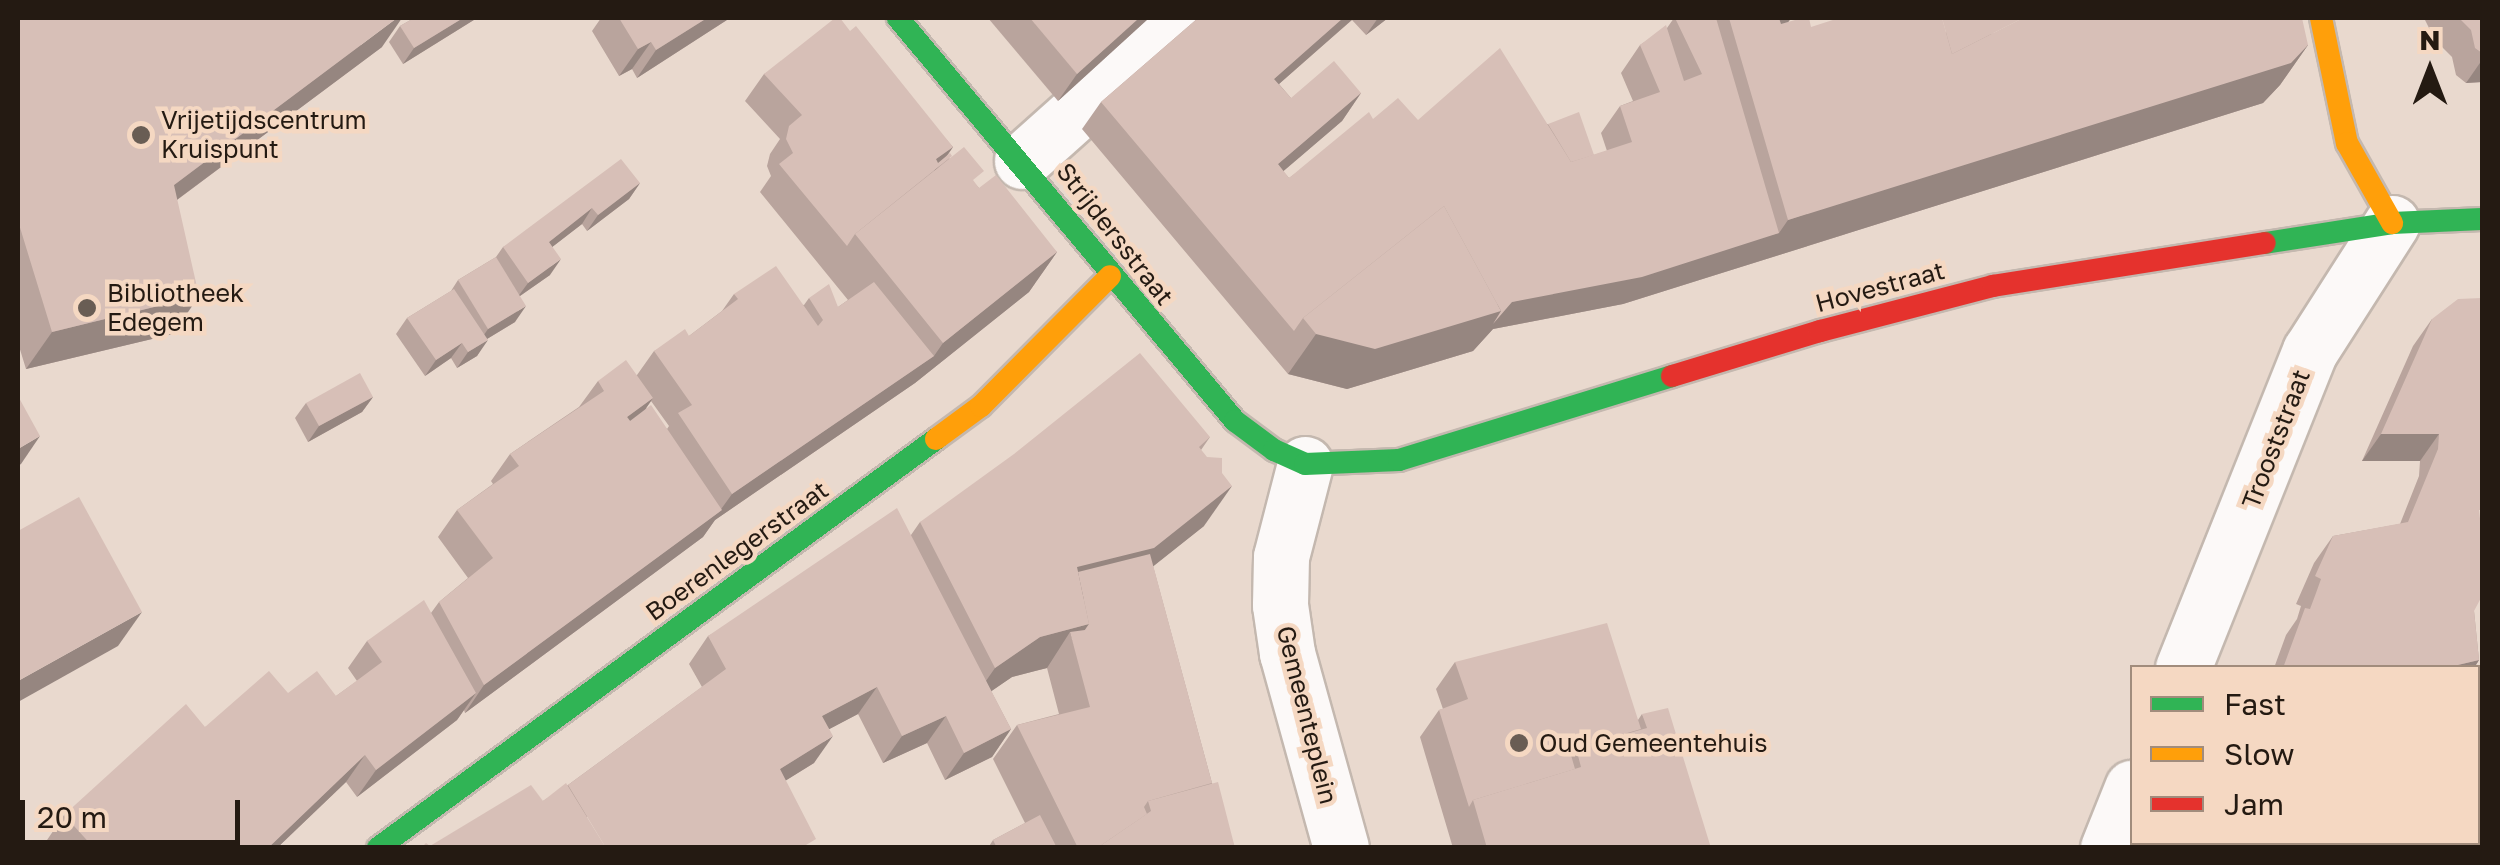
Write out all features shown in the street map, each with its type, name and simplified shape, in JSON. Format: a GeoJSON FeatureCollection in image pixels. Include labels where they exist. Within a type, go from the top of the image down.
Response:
{"type":"FeatureCollection","features":[{"type":"Feature","properties":{"kind":"street","name":"Strijdersstraat"},"geometry":{"type":"LineString","coordinates":[[898,18],[1022,161],[1110,276],[1235,421],[1274,450],[1306,464]]}},
{"type":"Feature","properties":{"kind":"street"},"geometry":{"type":"LineString","coordinates":[[1022,161],[1182,18]]}},
{"type":"Feature","properties":{"kind":"street"},"geometry":{"type":"LineString","coordinates":[[2321,18],[2347,142],[2392,224]]}},
{"type":"Feature","properties":{"kind":"street","name":"Hovestraat"},"geometry":{"type":"LineString","coordinates":[[1306,464],[1399,460],[1820,331],[1993,286],[2392,224],[2482,219]]}},
{"type":"Feature","properties":{"kind":"street","name":"Trooststraat"},"geometry":{"type":"LineString","coordinates":[[2185,665],[2310,351],[2392,224]]}},
{"type":"Feature","properties":{"kind":"street","name":"Boerenlegerstraat"},"geometry":{"type":"LineString","coordinates":[[378,848],[981,406],[1110,276]]}},
{"type":"Feature","properties":{"kind":"street","name":"Gemeenteplein"},"geometry":{"type":"LineString","coordinates":[[1306,464],[1281,557],[1280,605],[1287,652],[1341,848]]}},
{"type":"Feature","properties":{"kind":"street"},"geometry":{"type":"LineString","coordinates":[[2108,848],[2130,793]]}},
{"type":"Feature","properties":{"kind":"building","name":"Vrijetijdscentrum Kruispunt"},"geometry":{"type":"Polygon","coordinates":[[[18,18],[397,18],[174,185],[199,296],[52,332],[18,221],[18,18]]]}},
{"type":"Feature","properties":{"kind":"building"},"geometry":{"type":"Polygon","coordinates":[[[414,18],[463,18],[414,48],[400,26],[414,18]]]}},
{"type":"Feature","properties":{"kind":"building"},"geometry":{"type":"Polygon","coordinates":[[[619,18],[707,18],[656,50],[651,42],[638,49],[619,18]]]}},
{"type":"Feature","properties":{"kind":"building"},"geometry":{"type":"Polygon","coordinates":[[[840,18],[850,31],[856,26],[953,147],[936,159],[938,163],[950,153],[952,156],[855,234],[847,246],[779,164],[793,153],[786,139],[789,126],[802,115],[764,74],[840,18]]]}},
{"type":"Feature","properties":{"kind":"building"},"geometry":{"type":"Polygon","coordinates":[[[1030,18],[1139,18],[1077,74],[1030,18]]]}},
{"type":"Feature","properties":{"kind":"building"},"geometry":{"type":"Polygon","coordinates":[[[1198,18],[1343,18],[1274,79],[1291,98],[1334,61],[1361,93],[1278,164],[1289,178],[1369,112],[1373,119],[1398,98],[1418,120],[1500,48],[1571,162],[1632,142],[1620,106],[1660,92],[1640,45],[1666,25],[1684,81],[1702,74],[1675,18],[1716,18],[1779,233],[1642,277],[1512,302],[1493,324],[1501,311],[1444,206],[1303,318],[1294,331],[1101,102],[1198,18]]]}},
{"type":"Feature","properties":{"kind":"building"},"geometry":{"type":"Polygon","coordinates":[[[1729,18],[1779,18],[1781,24],[1809,18],[1811,27],[1839,18],[1942,18],[1952,54],[2023,18],[2302,18],[2308,45],[2291,63],[1788,220],[1729,18]]]}},
{"type":"Feature","properties":{"kind":"building"},"geometry":{"type":"Polygon","coordinates":[[[1942,18],[2023,18],[1952,54],[1942,18]]]}},
{"type":"Feature","properties":{"kind":"building"},"geometry":{"type":"Polygon","coordinates":[[[2459,18],[2482,18],[2482,53],[2475,48],[2471,30],[2459,18]]]}},
{"type":"Feature","properties":{"kind":"building"},"geometry":{"type":"Polygon","coordinates":[[[1579,112],[1594,155],[1571,162],[1548,124],[1579,112]]]}},
{"type":"Feature","properties":{"kind":"building"},"geometry":{"type":"Polygon","coordinates":[[[964,147],[984,171],[973,180],[979,188],[996,175],[1057,252],[943,343],[855,234],[964,147]]]}},
{"type":"Feature","properties":{"kind":"building"},"geometry":{"type":"Polygon","coordinates":[[[621,159],[640,183],[598,215],[592,208],[549,242],[561,259],[528,283],[503,247],[621,159]]]}},
{"type":"Feature","properties":{"kind":"building"},"geometry":{"type":"Polygon","coordinates":[[[1444,206],[1501,311],[1375,349],[1316,334],[1303,318],[1444,206]]]}},
{"type":"Feature","properties":{"kind":"building"},"geometry":{"type":"Polygon","coordinates":[[[496,257],[526,306],[488,329],[458,280],[496,257]]]}},
{"type":"Feature","properties":{"kind":"building"},"geometry":{"type":"Polygon","coordinates":[[[776,266],[818,326],[823,320],[809,298],[829,284],[838,307],[874,282],[934,356],[732,494],[678,413],[692,405],[654,351],[685,329],[689,336],[738,299],[734,294],[776,266]]]}},
{"type":"Feature","properties":{"kind":"building"},"geometry":{"type":"Polygon","coordinates":[[[454,289],[488,340],[468,352],[462,343],[436,360],[407,318],[454,289]]]}},
{"type":"Feature","properties":{"kind":"building"},"geometry":{"type":"Polygon","coordinates":[[[2482,298],[2482,596],[2474,611],[2479,660],[2458,665],[2284,665],[2305,608],[2310,609],[2321,579],[2315,576],[2333,536],[2408,522],[2438,449],[2439,434],[2381,434],[2432,319],[2458,299],[2482,298]]]}},
{"type":"Feature","properties":{"kind":"building"},"geometry":{"type":"Polygon","coordinates":[[[1140,353],[1210,437],[1199,447],[1207,457],[1222,458],[1222,473],[1232,486],[1154,548],[1077,567],[1089,624],[1040,637],[995,668],[920,522],[1014,454],[1140,353]]]}},
{"type":"Feature","properties":{"kind":"building"},"geometry":{"type":"Polygon","coordinates":[[[626,360],[653,398],[627,417],[630,421],[651,405],[722,510],[484,685],[439,602],[493,558],[457,510],[519,466],[510,454],[604,391],[598,381],[626,360]]]}},
{"type":"Feature","properties":{"kind":"building"},"geometry":{"type":"Polygon","coordinates":[[[360,373],[373,397],[319,426],[306,403],[360,373]]]}},
{"type":"Feature","properties":{"kind":"building"},"geometry":{"type":"Polygon","coordinates":[[[18,396],[40,436],[18,449],[18,396]]]}},
{"type":"Feature","properties":{"kind":"building"},"geometry":{"type":"Polygon","coordinates":[[[79,497],[142,612],[18,681],[18,531],[79,497]]]}},
{"type":"Feature","properties":{"kind":"building"},"geometry":{"type":"Polygon","coordinates":[[[897,508],[1011,729],[964,753],[946,716],[902,736],[877,687],[822,716],[833,736],[780,769],[816,839],[801,848],[606,848],[568,785],[726,669],[708,636],[897,508]]]}},
{"type":"Feature","properties":{"kind":"building"},"geometry":{"type":"Polygon","coordinates":[[[1150,554],[1212,783],[1148,801],[1144,807],[1147,814],[1097,848],[1078,848],[1017,725],[1090,707],[1070,632],[1085,630],[1089,624],[1078,572],[1150,554]]]}},
{"type":"Feature","properties":{"kind":"building"},"geometry":{"type":"Polygon","coordinates":[[[424,600],[476,693],[376,770],[365,755],[268,848],[94,848],[64,815],[186,704],[205,727],[269,671],[288,693],[317,671],[336,696],[382,662],[367,641],[424,600]]]}},
{"type":"Feature","properties":{"kind":"building","name":"Oud Gemeentehuis"},"geometry":{"type":"Polygon","coordinates":[[[1607,623],[1641,729],[1576,748],[1571,755],[1575,769],[1473,800],[1469,807],[1439,710],[1468,699],[1455,662],[1607,623]]]}},
{"type":"Feature","properties":{"kind":"building"},"geometry":{"type":"Polygon","coordinates":[[[1668,708],[1711,848],[1487,848],[1473,800],[1581,767],[1576,748],[1647,728],[1642,714],[1668,708]]]}},
{"type":"Feature","properties":{"kind":"building"},"geometry":{"type":"Polygon","coordinates":[[[1218,782],[1235,848],[1097,848],[1151,811],[1148,801],[1218,782]]]}},
{"type":"Feature","properties":{"kind":"building"},"geometry":{"type":"Polygon","coordinates":[[[566,783],[606,848],[421,848],[531,785],[543,801],[566,783]]]}},
{"type":"Feature","properties":{"kind":"building"},"geometry":{"type":"Polygon","coordinates":[[[1040,815],[1057,848],[997,848],[993,840],[1040,815]]]}},
{"type":"Feature","properties":{"kind":"building"},"geometry":{"type":"Polygon","coordinates":[[[2404,845],[2409,848],[2207,848],[2404,845]]]}},
{"type":"Feature","properties":{"kind":"traffic: fast"},"geometry":{"type":"LineString","coordinates":[[898,18],[1235,421],[1274,450],[1305,464],[1399,460],[1672,376]]}},
{"type":"Feature","properties":{"kind":"traffic: fast"},"geometry":{"type":"LineString","coordinates":[[2265,243],[2392,223],[2482,219]]}},
{"type":"Feature","properties":{"kind":"traffic: fast"},"geometry":{"type":"LineString","coordinates":[[378,848],[936,439]]}},
{"type":"Feature","properties":{"kind":"traffic: slow"},"geometry":{"type":"LineString","coordinates":[[2321,18],[2347,143],[2392,223]]}},
{"type":"Feature","properties":{"kind":"traffic: slow"},"geometry":{"type":"LineString","coordinates":[[936,439],[981,406],[1110,276]]}},
{"type":"Feature","properties":{"kind":"traffic: jam"},"geometry":{"type":"LineString","coordinates":[[1672,376],[1820,331],[1993,286],[2265,243]]}},
{"type":"Feature","properties":{"kind":"place","name":"Vrijetijdscentrum Kruispunt"},"geometry":{"type":"Point","coordinates":[141,135]}},
{"type":"Feature","properties":{"kind":"place","name":"Bibliotheek Edegem"},"geometry":{"type":"Point","coordinates":[87,308]}},
{"type":"Feature","properties":{"kind":"place","name":"Oud Gemeentehuis"},"geometry":{"type":"Point","coordinates":[1519,743]}}]}
